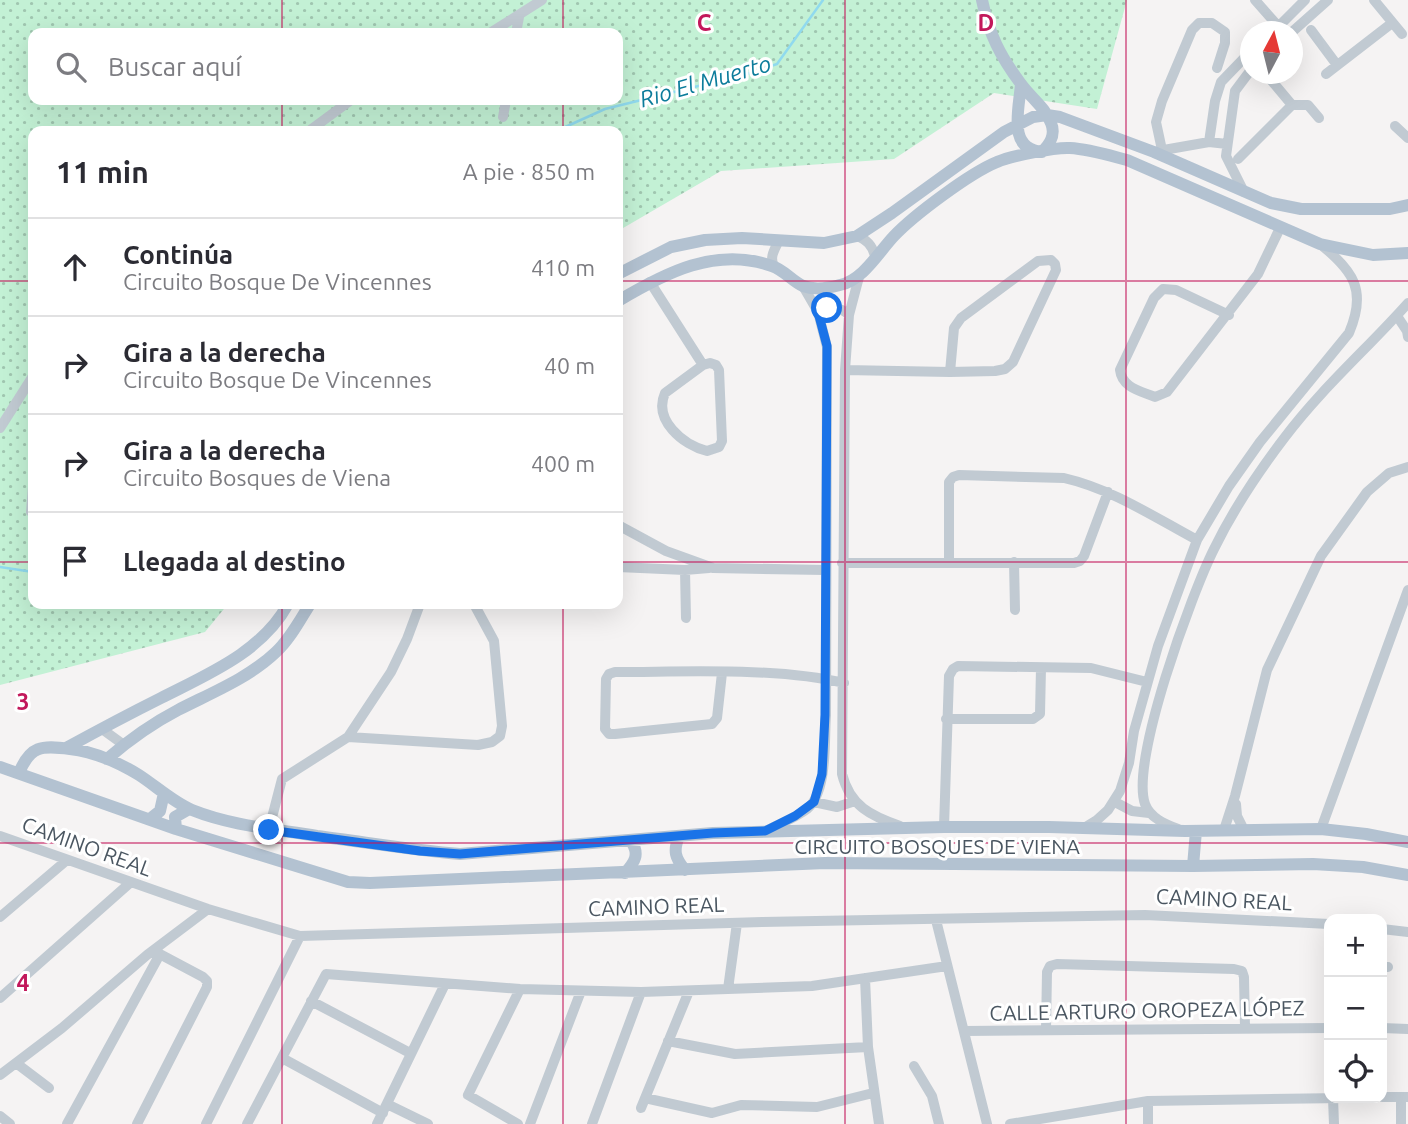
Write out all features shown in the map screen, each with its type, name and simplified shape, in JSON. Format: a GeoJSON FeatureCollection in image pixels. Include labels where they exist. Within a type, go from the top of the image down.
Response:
{"type":"FeatureCollection","features":[{"type":"Feature","properties":{"kind":"main road"},"geometry":{"type":"LineString","coordinates":[[982,0],[994,42],[1021,84],[1052,124],[1053,135],[1042,152]]}},
{"type":"Feature","properties":{"kind":"main road"},"geometry":{"type":"LineString","coordinates":[[1021,84],[1018,135],[1022,145],[1031,151],[1042,152]]}},
{"type":"Feature","properties":{"kind":"main road"},"geometry":{"type":"LineString","coordinates":[[623,271],[671,247],[705,240],[742,238],[824,243],[857,236],[1004,132],[1033,117],[1047,115],[1060,117],[1158,151],[1271,203],[1301,209],[1390,209],[1408,205]]}},
{"type":"Feature","properties":{"kind":"main road"},"geometry":{"type":"LineString","coordinates":[[623,298],[680,268],[705,261],[746,259],[774,266],[803,286],[821,288],[843,285],[859,278],[875,256],[901,229],[971,176],[998,161],[1067,147],[1127,160],[1320,244],[1373,255],[1408,253]]}},
{"type":"Feature","properties":{"kind":"main road"},"geometry":{"type":"LineString","coordinates":[[66,748],[216,670],[261,640],[285,609]]}},
{"type":"Feature","properties":{"kind":"main road"},"geometry":{"type":"LineString","coordinates":[[107,759],[174,712],[246,675],[276,653],[307,609]]}},
{"type":"Feature","properties":{"kind":"main road","name":"CIRCUITO BOSQUES DE VIENA"},"geometry":{"type":"LineString","coordinates":[[1408,842],[1321,828],[1191,831],[944,827],[765,831],[460,854],[269,830],[230,822],[189,809],[137,774],[107,759],[66,748],[33,750],[26,757],[19,773],[176,829],[348,882],[825,863],[1193,866],[1313,864],[1363,867],[1408,875]]}},
{"type":"Feature","properties":{"kind":"main road"},"geometry":{"type":"LineString","coordinates":[[0,767],[19,773]]}},
{"type":"Feature","properties":{"kind":"main road"},"geometry":{"type":"LineString","coordinates":[[150,819],[160,811],[164,793]]}},
{"type":"Feature","properties":{"kind":"main road"},"geometry":{"type":"LineString","coordinates":[[176,829],[175,817],[189,809]]}},
{"type":"Feature","properties":{"kind":"main road"},"geometry":{"type":"LineString","coordinates":[[1191,831],[1193,866]]}},
{"type":"Feature","properties":{"kind":"main road"},"geometry":{"type":"LineString","coordinates":[[679,836],[675,855],[685,870]]}},
{"type":"Feature","properties":{"kind":"main road"},"geometry":{"type":"LineString","coordinates":[[625,873],[637,856],[631,841]]}},
{"type":"Feature","properties":{"kind":"street"},"geometry":{"type":"LineString","coordinates":[[500,28],[542,0]]}},
{"type":"Feature","properties":{"kind":"street"},"geometry":{"type":"LineString","coordinates":[[1255,0],[1270,21]]}},
{"type":"Feature","properties":{"kind":"street"},"geometry":{"type":"LineString","coordinates":[[1284,21],[1305,0]]}},
{"type":"Feature","properties":{"kind":"street"},"geometry":{"type":"LineString","coordinates":[[1303,23],[1328,0]]}},
{"type":"Feature","properties":{"kind":"street"},"geometry":{"type":"LineString","coordinates":[[1374,0],[1402,34]]}},
{"type":"Feature","properties":{"kind":"street"},"geometry":{"type":"LineString","coordinates":[[517,28],[519,17]]}},
{"type":"Feature","properties":{"kind":"street"},"geometry":{"type":"LineString","coordinates":[[1217,68],[1225,43],[1224,32],[1212,23],[1199,23],[1192,30],[1162,101],[1156,122],[1158,151],[1209,142],[1227,144]]}},
{"type":"Feature","properties":{"kind":"street"},"geometry":{"type":"LineString","coordinates":[[1326,74],[1392,23]]}},
{"type":"Feature","properties":{"kind":"street"},"geometry":{"type":"LineString","coordinates":[[1311,30],[1337,65]]}},
{"type":"Feature","properties":{"kind":"street"},"geometry":{"type":"LineString","coordinates":[[1209,142],[1215,100],[1221,82],[1240,63]]}},
{"type":"Feature","properties":{"kind":"street"},"geometry":{"type":"LineString","coordinates":[[1241,84],[1235,91],[1226,158],[1244,192]]}},
{"type":"Feature","properties":{"kind":"street"},"geometry":{"type":"LineString","coordinates":[[1274,84],[1292,105]]}},
{"type":"Feature","properties":{"kind":"street"},"geometry":{"type":"LineString","coordinates":[[316,126],[344,105]]}},
{"type":"Feature","properties":{"kind":"street"},"geometry":{"type":"LineString","coordinates":[[503,117],[505,105]]}},
{"type":"Feature","properties":{"kind":"street"},"geometry":{"type":"LineString","coordinates":[[1238,159],[1292,105],[1308,105],[1319,118]]}},
{"type":"Feature","properties":{"kind":"street"},"geometry":{"type":"LineString","coordinates":[[1395,126],[1408,138]]}},
{"type":"Feature","properties":{"kind":"street"},"geometry":{"type":"LineString","coordinates":[[1229,315],[1176,290],[1163,289],[1154,298],[1120,370],[1121,377],[1126,384],[1155,397],[1167,392],[1229,315],[1258,274],[1280,228]]}},
{"type":"Feature","properties":{"kind":"street"},"geometry":{"type":"LineString","coordinates":[[857,236],[866,239],[875,256]]}},
{"type":"Feature","properties":{"kind":"street"},"geometry":{"type":"LineString","coordinates":[[774,266],[771,261],[779,240]]}},
{"type":"Feature","properties":{"kind":"street"},"geometry":{"type":"LineString","coordinates":[[1083,828],[1097,820],[1115,802],[1129,763],[1134,731],[1158,646],[1197,540],[1229,486],[1260,442],[1349,333],[1357,316],[1357,295],[1352,276],[1343,262],[1320,244]]}},
{"type":"Feature","properties":{"kind":"street"},"geometry":{"type":"LineString","coordinates":[[845,370],[950,372],[995,371],[1010,366],[1056,270],[1051,260],[1038,261],[961,318],[954,328],[950,372]]}},
{"type":"Feature","properties":{"kind":"street"},"geometry":{"type":"LineString","coordinates":[[859,278],[849,315],[845,370],[842,774],[846,790],[855,802],[868,812],[907,828]]}},
{"type":"Feature","properties":{"kind":"street"},"geometry":{"type":"LineString","coordinates":[[650,282],[703,365]]}},
{"type":"Feature","properties":{"kind":"street"},"geometry":{"type":"LineString","coordinates":[[765,831],[795,816],[814,802],[822,774],[827,346],[818,312],[803,286]]}},
{"type":"Feature","properties":{"kind":"street"},"geometry":{"type":"LineString","coordinates":[[1149,813],[1144,802],[1143,783],[1152,726],[1181,631],[1214,548],[1253,483],[1306,410],[1408,303]]}},
{"type":"Feature","properties":{"kind":"street"},"geometry":{"type":"LineString","coordinates":[[818,312],[837,308],[849,315]]}},
{"type":"Feature","properties":{"kind":"street"},"geometry":{"type":"LineString","coordinates":[[1397,316],[1408,337]]}},
{"type":"Feature","properties":{"kind":"street"},"geometry":{"type":"LineString","coordinates":[[703,365],[716,365],[719,370],[722,441],[719,447],[707,451],[678,437],[666,422],[663,406],[665,393],[703,365]]}},
{"type":"Feature","properties":{"kind":"street"},"geometry":{"type":"LineString","coordinates":[[0,428],[28,384]]}},
{"type":"Feature","properties":{"kind":"street"},"geometry":{"type":"LineString","coordinates":[[1224,830],[1267,670],[1321,555],[1367,492],[1389,473],[1408,467]]}},
{"type":"Feature","properties":{"kind":"street"},"geometry":{"type":"LineString","coordinates":[[950,563],[950,482],[953,477],[959,475],[1064,478],[1108,492],[1197,540]]}},
{"type":"Feature","properties":{"kind":"street"},"geometry":{"type":"LineString","coordinates":[[842,563],[1074,564],[1080,561],[1108,492]]}},
{"type":"Feature","properties":{"kind":"street"},"geometry":{"type":"LineString","coordinates":[[623,528],[666,551],[713,568]]}},
{"type":"Feature","properties":{"kind":"street"},"geometry":{"type":"LineString","coordinates":[[1014,562],[1015,610]]}},
{"type":"Feature","properties":{"kind":"street"},"geometry":{"type":"LineString","coordinates":[[623,567],[825,570]]}},
{"type":"Feature","properties":{"kind":"street"},"geometry":{"type":"LineString","coordinates":[[685,570],[686,618]]}},
{"type":"Feature","properties":{"kind":"street"},"geometry":{"type":"LineString","coordinates":[[1321,828],[1408,590]]}},
{"type":"Feature","properties":{"kind":"street"},"geometry":{"type":"LineString","coordinates":[[269,830],[282,779],[348,737],[391,672],[418,609]]}},
{"type":"Feature","properties":{"kind":"street"},"geometry":{"type":"LineString","coordinates":[[348,737],[478,745],[492,743],[500,736],[502,726],[494,641],[477,609]]}},
{"type":"Feature","properties":{"kind":"street"},"geometry":{"type":"LineString","coordinates":[[944,827],[946,719],[953,669],[958,666],[1102,669],[1147,682]]}},
{"type":"Feature","properties":{"kind":"street"},"geometry":{"type":"LineString","coordinates":[[946,719],[1038,717],[1041,668]]}},
{"type":"Feature","properties":{"kind":"street"},"geometry":{"type":"LineString","coordinates":[[722,673],[716,722],[658,731],[609,734],[604,729],[606,679],[609,674],[615,672],[722,673],[825,679],[844,683]]}},
{"type":"Feature","properties":{"kind":"street"},"geometry":{"type":"LineString","coordinates":[[102,729],[124,745]]}},
{"type":"Feature","properties":{"kind":"street"},"geometry":{"type":"LineString","coordinates":[[1235,796],[1237,816],[1244,830]]}},
{"type":"Feature","properties":{"kind":"street"},"geometry":{"type":"LineString","coordinates":[[814,802],[837,807],[855,802]]}},
{"type":"Feature","properties":{"kind":"street"},"geometry":{"type":"LineString","coordinates":[[1115,802],[1132,811],[1149,813],[1165,823],[1191,831]]}},
{"type":"Feature","properties":{"kind":"street","name":"CAMINO REAL"},"geometry":{"type":"LineString","coordinates":[[2,839],[208,909],[300,936],[737,923],[1145,915],[1324,924]]}},
{"type":"Feature","properties":{"kind":"street"},"geometry":{"type":"LineString","coordinates":[[0,917],[67,860]]}},
{"type":"Feature","properties":{"kind":"street"},"geometry":{"type":"LineString","coordinates":[[0,998],[131,883]]}},
{"type":"Feature","properties":{"kind":"street"},"geometry":{"type":"LineString","coordinates":[[0,1075],[208,909]]}},
{"type":"Feature","properties":{"kind":"street"},"geometry":{"type":"LineString","coordinates":[[936,920],[987,1124]]}},
{"type":"Feature","properties":{"kind":"street"},"geometry":{"type":"LineString","coordinates":[[728,989],[737,923]]}},
{"type":"Feature","properties":{"kind":"street"},"geometry":{"type":"LineString","coordinates":[[1387,930],[1408,932]]}},
{"type":"Feature","properties":{"kind":"street"},"geometry":{"type":"LineString","coordinates":[[206,1124],[300,936]]}},
{"type":"Feature","properties":{"kind":"street"},"geometry":{"type":"LineString","coordinates":[[67,1124],[157,952]]}},
{"type":"Feature","properties":{"kind":"street"},"geometry":{"type":"LineString","coordinates":[[137,1124],[207,987],[203,976],[157,952]]}},
{"type":"Feature","properties":{"kind":"street"},"geometry":{"type":"LineString","coordinates":[[1046,1030],[1046,972],[1050,966],[1057,964],[1242,971],[1245,1028]]}},
{"type":"Feature","properties":{"kind":"street"},"geometry":{"type":"LineString","coordinates":[[247,1124],[326,974],[520,989],[641,992],[813,986],[947,966]]}},
{"type":"Feature","properties":{"kind":"street"},"geometry":{"type":"LineString","coordinates":[[865,978],[868,1047],[879,1124]]}},
{"type":"Feature","properties":{"kind":"street"},"geometry":{"type":"LineString","coordinates":[[377,1124],[445,984]]}},
{"type":"Feature","properties":{"kind":"street"},"geometry":{"type":"LineString","coordinates":[[518,1124],[468,1095],[520,989]]}},
{"type":"Feature","properties":{"kind":"street"},"geometry":{"type":"LineString","coordinates":[[530,1124],[581,991]]}},
{"type":"Feature","properties":{"kind":"street"},"geometry":{"type":"LineString","coordinates":[[689,991],[643,1103],[712,1113],[741,1105],[828,1105],[873,1093]]}},
{"type":"Feature","properties":{"kind":"street"},"geometry":{"type":"LineString","coordinates":[[592,1124],[641,992]]}},
{"type":"Feature","properties":{"kind":"street"},"geometry":{"type":"LineString","coordinates":[[311,1001],[410,1053]]}},
{"type":"Feature","properties":{"kind":"street","name":"CALLE ARTURO OROPEZA LÓPEZ"},"geometry":{"type":"LineString","coordinates":[[965,1031],[1324,1028]]}},
{"type":"Feature","properties":{"kind":"street"},"geometry":{"type":"LineString","coordinates":[[1387,1028],[1408,1029]]}},
{"type":"Feature","properties":{"kind":"street"},"geometry":{"type":"LineString","coordinates":[[668,1041],[736,1054],[868,1047]]}},
{"type":"Feature","properties":{"kind":"street"},"geometry":{"type":"LineString","coordinates":[[282,1058],[385,1109],[428,1124]]}},
{"type":"Feature","properties":{"kind":"street"},"geometry":{"type":"LineString","coordinates":[[16,1063],[49,1088]]}},
{"type":"Feature","properties":{"kind":"street"},"geometry":{"type":"LineString","coordinates":[[914,1066],[932,1096],[939,1124]]}},
{"type":"Feature","properties":{"kind":"street"},"geometry":{"type":"LineString","coordinates":[[1401,1124],[1404,1097]]}},
{"type":"Feature","properties":{"kind":"street"},"geometry":{"type":"LineString","coordinates":[[1010,1124],[1147,1101],[1324,1098]]}},
{"type":"Feature","properties":{"kind":"street"},"geometry":{"type":"LineString","coordinates":[[1147,1101],[1148,1124]]}},
{"type":"Feature","properties":{"kind":"street"},"geometry":{"type":"LineString","coordinates":[[1333,1103],[1334,1124]]}},
{"type":"Feature","properties":{"kind":"street"},"geometry":{"type":"LineString","coordinates":[[0,1116],[10,1124]]}},
{"type":"Feature","properties":{"kind":"green space"},"geometry":{"type":"Polygon","coordinates":[[[0,0],[1127,0],[1097,109],[994,93],[894,159],[721,171],[623,228],[623,126],[28,126],[28,609],[224,609],[205,632],[0,685],[0,0]]]}},
{"type":"Feature","properties":{"kind":"waterway","name":"Rio El Muerto"},"geometry":{"type":"LineString","coordinates":[[623,105],[777,64],[823,0]]}},
{"type":"Feature","properties":{"kind":"waterway","name":"Rio El Muerto"},"geometry":{"type":"LineString","coordinates":[[567,126],[605,109],[621,105]]}},
{"type":"Feature","properties":{"kind":"waterway","name":"Rio El Muerto"},"geometry":{"type":"LineString","coordinates":[[0,567],[28,571]]}},
{"type":"Feature","properties":{"kind":"route"},"geometry":{"type":"LineString","coordinates":[[269,830],[460,854],[765,831],[795,816],[814,802],[822,774],[825,715],[827,346],[818,312],[827,308]]}}]}
